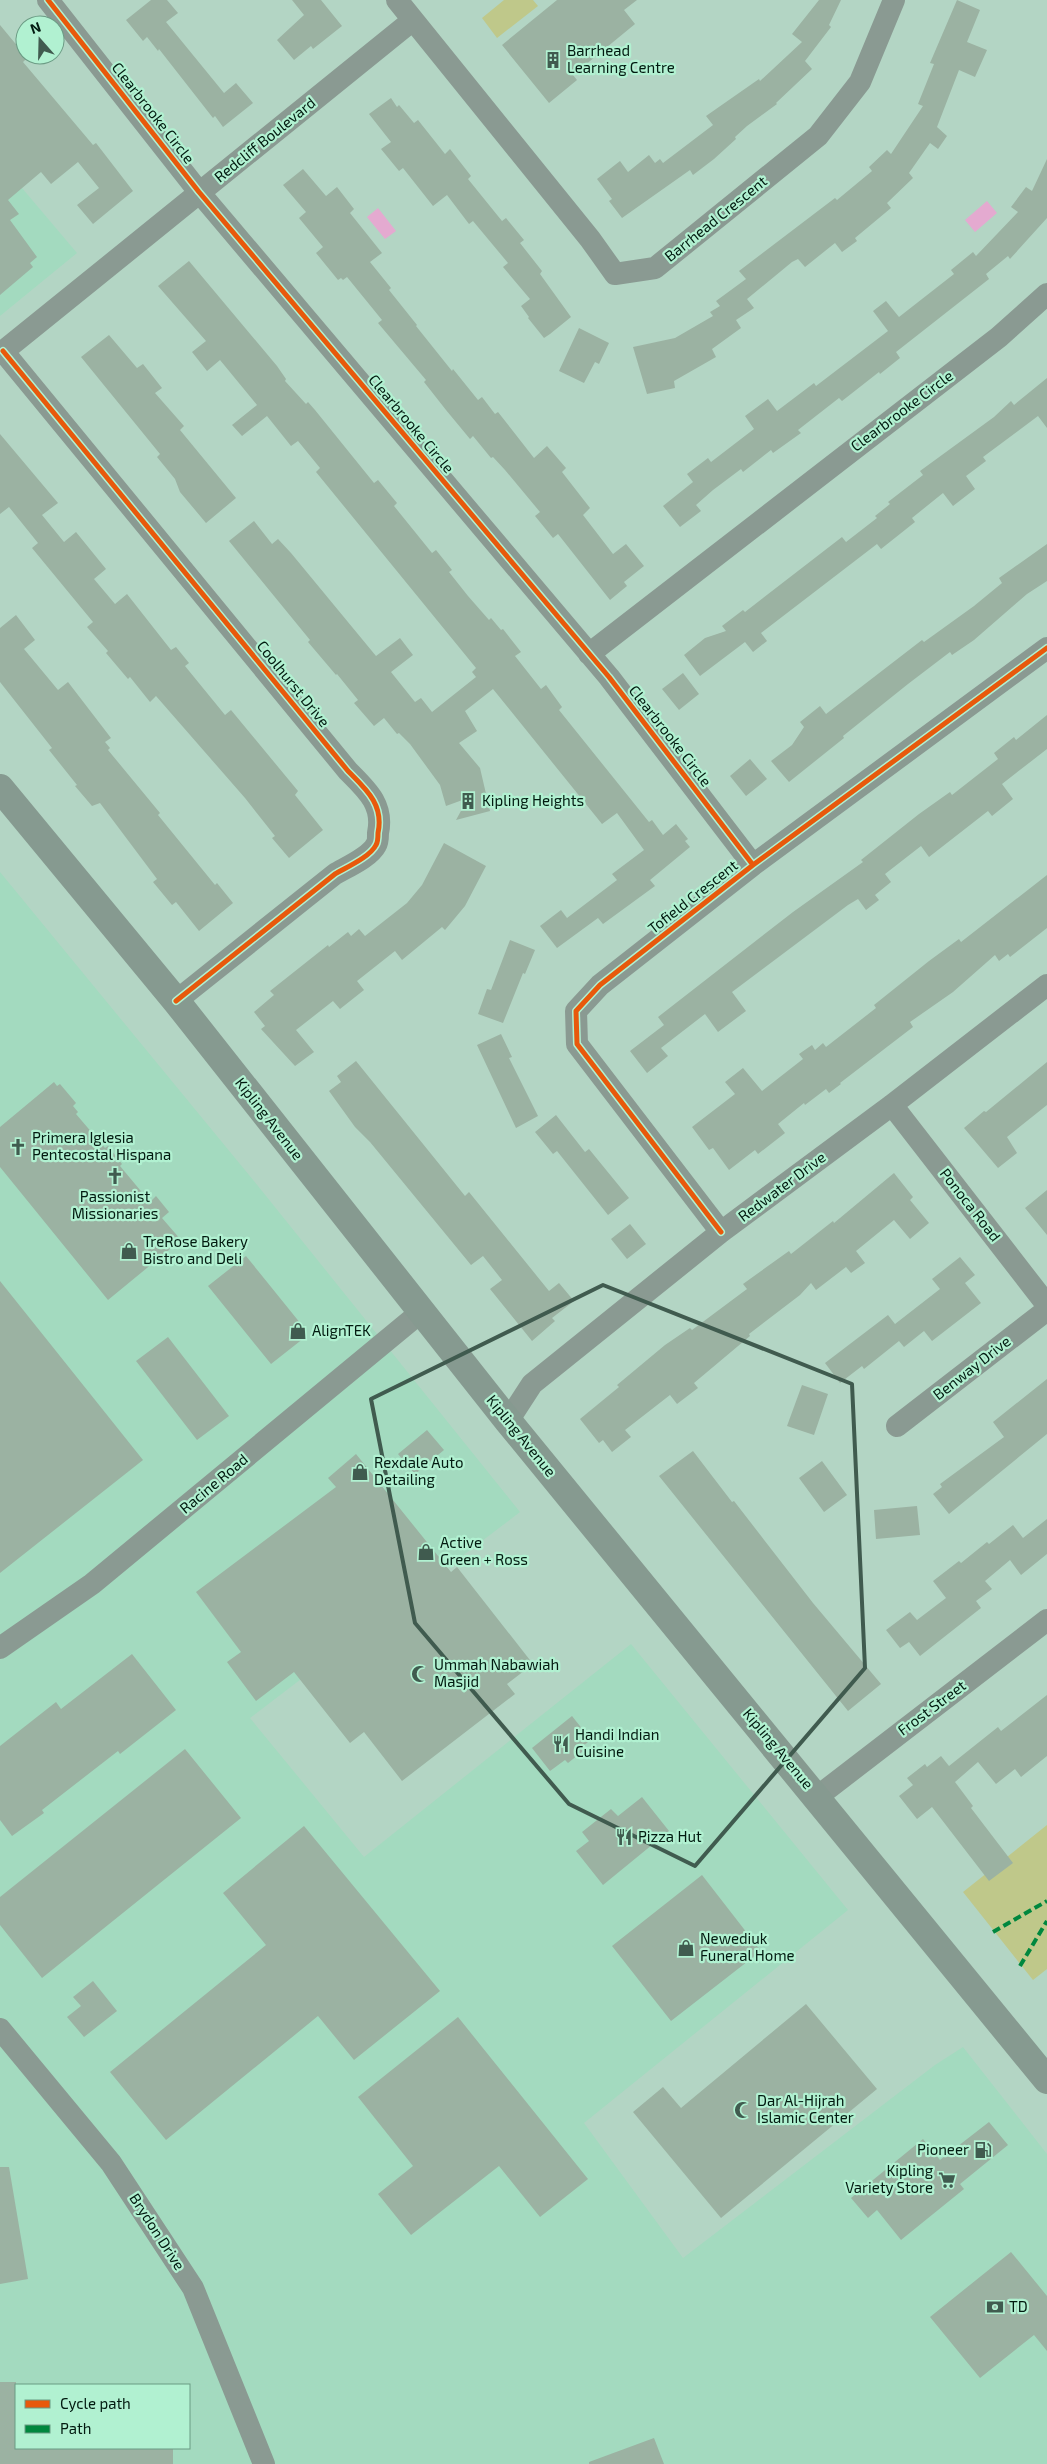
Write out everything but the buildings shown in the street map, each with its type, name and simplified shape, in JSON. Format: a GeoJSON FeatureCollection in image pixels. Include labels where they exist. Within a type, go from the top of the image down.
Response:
{"type":"FeatureCollection","features":[{"type":"Feature","properties":{"kind":"main road","name":"Kipling Avenue"},"geometry":{"type":"LineString","coordinates":[[0,788],[176,1001],[508,1421],[1047,2080]]}},
{"type":"Feature","properties":{"kind":"street","name":"Clearbrooke Circle"},"geometry":{"type":"LineString","coordinates":[[48,0],[199,192],[589,654],[753,865]]}},
{"type":"Feature","properties":{"kind":"street","name":"Barrhead Crescent"},"geometry":{"type":"LineString","coordinates":[[397,0],[590,239],[615,274],[655,268],[818,136],[860,82],[894,0]]}},
{"type":"Feature","properties":{"kind":"street","name":"Redcliff Boulevard"},"geometry":{"type":"LineString","coordinates":[[2,352],[413,20]]}},
{"type":"Feature","properties":{"kind":"street","name":"Clearbrooke Circle"},"geometry":{"type":"LineString","coordinates":[[589,654],[999,337],[1047,294]]}},
{"type":"Feature","properties":{"kind":"street","name":"Coolhurst Drive"},"geometry":{"type":"LineString","coordinates":[[2,352],[348,771],[371,794],[378,808],[380,824],[376,845],[363,857],[336,874],[176,1001]]}},
{"type":"Feature","properties":{"kind":"street","name":"Tofield Crescent"},"geometry":{"type":"LineString","coordinates":[[721,1232],[577,1044],[576,1011],[600,985],[753,865],[1047,648]]}},
{"type":"Feature","properties":{"kind":"street","name":"Redwater Drive"},"geometry":{"type":"LineString","coordinates":[[508,1421],[532,1384],[721,1232],[892,1105],[1047,985]]}},
{"type":"Feature","properties":{"kind":"street","name":"Ponoca Road"},"geometry":{"type":"LineString","coordinates":[[892,1105],[1047,1305]]}},
{"type":"Feature","properties":{"kind":"street","name":"Benway Drive"},"geometry":{"type":"LineString","coordinates":[[897,1426],[1047,1310]]}},
{"type":"Feature","properties":{"kind":"street","name":"Racine Road"},"geometry":{"type":"LineString","coordinates":[[0,1648],[92,1584],[421,1312]]}},
{"type":"Feature","properties":{"kind":"street","name":"Frost Street"},"geometry":{"type":"LineString","coordinates":[[817,1797],[1047,1620]]}},
{"type":"Feature","properties":{"kind":"street","name":"Brydon Drive"},"geometry":{"type":"LineString","coordinates":[[0,2029],[111,2163],[193,2288],[264,2464]]}},
{"type":"Feature","properties":{"kind":"highlighted area"},"geometry":{"type":"Polygon","coordinates":[[[603,1285],[852,1384],[865,1668],[695,1866],[569,1804],[415,1623],[371,1399],[603,1285]]]}},
{"type":"Feature","properties":{"kind":"shaded area"},"geometry":{"type":"Polygon","coordinates":[[[504,0],[533,0],[538,6],[497,38],[482,18],[504,0]]]}},
{"type":"Feature","properties":{"kind":"shaded area"},"geometry":{"type":"Polygon","coordinates":[[[0,162],[77,253],[0,316],[0,162]]]}},
{"type":"Feature","properties":{"kind":"shaded area"},"geometry":{"type":"Polygon","coordinates":[[[987,201],[997,213],[975,232],[965,220],[987,201]]]}},
{"type":"Feature","properties":{"kind":"shaded area"},"geometry":{"type":"Polygon","coordinates":[[[378,208],[396,231],[385,239],[367,217],[378,208]]]}},
{"type":"Feature","properties":{"kind":"shaded area"},"geometry":{"type":"Polygon","coordinates":[[[0,872],[258,1186],[520,1512],[250,1718],[364,1857],[631,1644],[848,1910],[584,2123],[683,2258],[935,2065],[963,2047],[1047,2154],[1047,2464],[0,2464],[0,872]]]}},
{"type":"Feature","properties":{"kind":"shaded area"},"geometry":{"type":"Polygon","coordinates":[[[1047,1825],[1047,1969],[1033,1980],[963,1892],[1047,1825]]]}},
{"type":"Feature","properties":{"kind":"marked path"},"geometry":{"type":"LineString","coordinates":[[993,1932],[1047,1901]]}},
{"type":"Feature","properties":{"kind":"marked path"},"geometry":{"type":"LineString","coordinates":[[1020,1966],[1047,1921]]}},
{"type":"Feature","properties":{"kind":"cycle path"},"geometry":{"type":"LineString","coordinates":[[48,0],[199,192],[609,677],[753,865]]}},
{"type":"Feature","properties":{"kind":"cycle path"},"geometry":{"type":"LineString","coordinates":[[3,351],[348,771],[362,785],[372,799],[379,814],[377,842],[369,854],[335,874],[176,1001]]}},
{"type":"Feature","properties":{"kind":"cycle path"},"geometry":{"type":"LineString","coordinates":[[721,1232],[577,1044],[576,1011],[600,985],[753,865],[1047,648]]}},
{"type":"Feature","properties":{"kind":"place","name":"Barrhead Learning Centre"},"geometry":{"type":"Point","coordinates":[553,60]}},
{"type":"Feature","properties":{"kind":"place","name":"Kipling Heights"},"geometry":{"type":"Point","coordinates":[468,801]}},
{"type":"Feature","properties":{"kind":"place","name":"Primera Iglesia Pentecostal Hispana"},"geometry":{"type":"Point","coordinates":[18,1147]}},
{"type":"Feature","properties":{"kind":"place","name":"Passionist Missionaries"},"geometry":{"type":"Point","coordinates":[115,1176]}},
{"type":"Feature","properties":{"kind":"place","name":"TreRose Bakery Bistro and Deli"},"geometry":{"type":"Point","coordinates":[129,1251]}},
{"type":"Feature","properties":{"kind":"place","name":"AlignTEK"},"geometry":{"type":"Point","coordinates":[298,1331]}},
{"type":"Feature","properties":{"kind":"place","name":"Rexdale Auto Detailing"},"geometry":{"type":"Point","coordinates":[360,1472]}},
{"type":"Feature","properties":{"kind":"place","name":"Active Green + Ross"},"geometry":{"type":"Point","coordinates":[426,1552]}},
{"type":"Feature","properties":{"kind":"place","name":"Ummah Nabawiah Masjid"},"geometry":{"type":"Point","coordinates":[420,1674]}},
{"type":"Feature","properties":{"kind":"place","name":"Handi Indian Cuisine"},"geometry":{"type":"Point","coordinates":[561,1744]}},
{"type":"Feature","properties":{"kind":"place","name":"Pizza Hut"},"geometry":{"type":"Point","coordinates":[624,1837]}},
{"type":"Feature","properties":{"kind":"place","name":"Newediuk Funeral Home"},"geometry":{"type":"Point","coordinates":[686,1948]}},
{"type":"Feature","properties":{"kind":"place","name":"Dar Al-Hijrah Islamic Center"},"geometry":{"type":"Point","coordinates":[743,2110]}},
{"type":"Feature","properties":{"kind":"place","name":"Pioneer"},"geometry":{"type":"Point","coordinates":[983,2150]}},
{"type":"Feature","properties":{"kind":"place","name":"Kipling Variety Store"},"geometry":{"type":"Point","coordinates":[947,2180]}},
{"type":"Feature","properties":{"kind":"place","name":"TD"},"geometry":{"type":"Point","coordinates":[995,2307]}}]}
